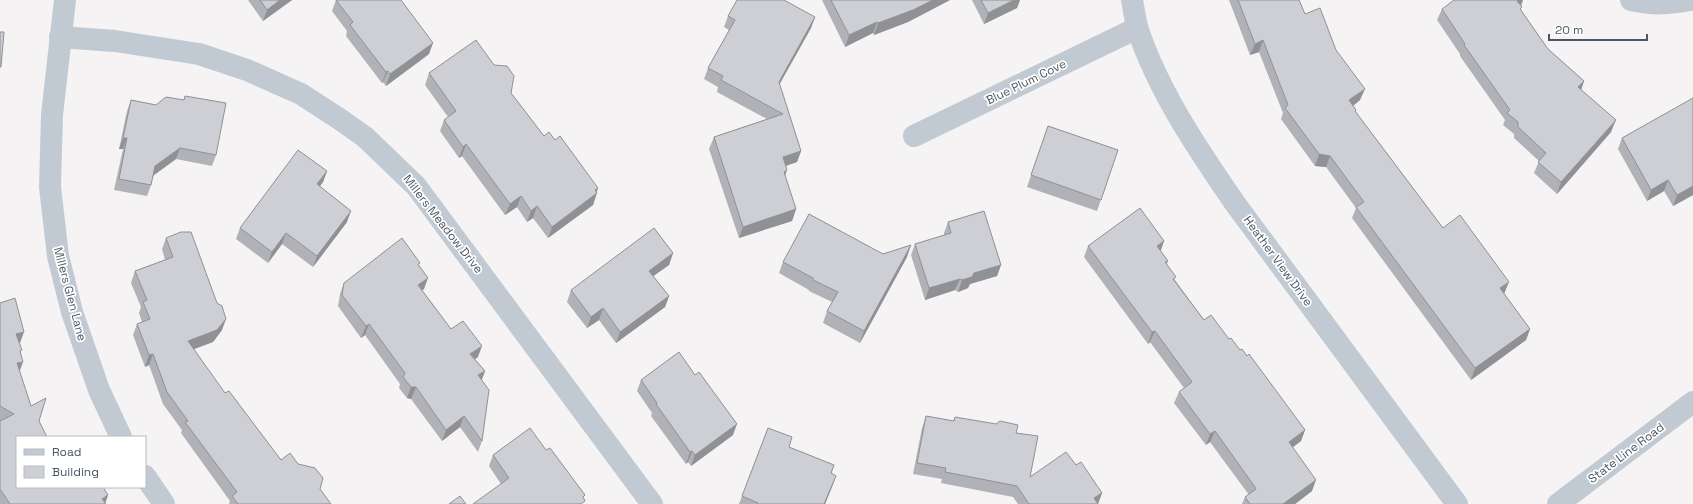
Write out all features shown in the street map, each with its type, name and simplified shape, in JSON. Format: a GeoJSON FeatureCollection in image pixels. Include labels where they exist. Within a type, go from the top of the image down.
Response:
{"type":"FeatureCollection","features":[{"type":"Feature","properties":{"kind":"street","name":"Millers Glen Lane"},"geometry":{"type":"LineString","coordinates":[[65,0],[52,115],[50,187],[58,256],[72,312],[94,376],[121,436]]}},
{"type":"Feature","properties":{"kind":"street","name":"Heather View Drive"},"geometry":{"type":"LineString","coordinates":[[1132,0],[1137,28],[1152,67],[1176,113],[1202,156],[1238,208],[1457,504]]}},
{"type":"Feature","properties":{"kind":"street"},"geometry":{"type":"LineString","coordinates":[[1641,2],[1675,3],[1691,0]]}},
{"type":"Feature","properties":{"kind":"street","name":"Blue Plum Cove"},"geometry":{"type":"LineString","coordinates":[[914,136],[1137,28]]}},
{"type":"Feature","properties":{"kind":"street","name":"Millers Meadow Drive"},"geometry":{"type":"LineString","coordinates":[[60,37],[115,41],[192,53],[246,70],[301,94],[365,137],[420,191],[652,504]]}},
{"type":"Feature","properties":{"kind":"street","name":"State Line Road"},"geometry":{"type":"LineString","coordinates":[[1558,504],[1693,402]]}},
{"type":"Feature","properties":{"kind":"street"},"geometry":{"type":"LineString","coordinates":[[146,477],[164,504]]}},
{"type":"Feature","properties":{"kind":"building"},"geometry":{"type":"Polygon","coordinates":[[[260,0],[280,0],[267,10],[260,0]]]}},
{"type":"Feature","properties":{"kind":"building"},"geometry":{"type":"Polygon","coordinates":[[[336,0],[401,0],[433,43],[390,74],[388,71],[386,72],[350,25],[353,22],[336,0]]]}},
{"type":"Feature","properties":{"kind":"building"},"geometry":{"type":"Polygon","coordinates":[[[737,0],[784,0],[815,17],[779,82],[801,151],[783,157],[787,170],[784,172],[796,209],[743,227],[714,137],[783,114],[721,80],[723,76],[708,68],[735,20],[728,16],[737,0]]]}},
{"type":"Feature","properties":{"kind":"building"},"geometry":{"type":"Polygon","coordinates":[[[831,0],[933,0],[913,10],[878,23],[877,22],[849,35],[831,0]]]}},
{"type":"Feature","properties":{"kind":"building"},"geometry":{"type":"Polygon","coordinates":[[[981,0],[1014,0],[988,13],[981,0]]]}},
{"type":"Feature","properties":{"kind":"building"},"geometry":{"type":"Polygon","coordinates":[[[1238,0],[1299,0],[1305,14],[1320,8],[1336,50],[1365,89],[1349,100],[1356,110],[1355,111],[1443,228],[1460,215],[1509,282],[1500,288],[1530,329],[1475,368],[1356,207],[1364,202],[1330,156],[1319,154],[1285,108],[1288,105],[1263,40],[1255,44],[1238,0]]]}},
{"type":"Feature","properties":{"kind":"building"},"geometry":{"type":"Polygon","coordinates":[[[1454,0],[1518,0],[1517,1],[1522,7],[1520,9],[1548,49],[1584,81],[1578,87],[1616,120],[1561,182],[1538,162],[1546,153],[1518,127],[1518,122],[1507,113],[1510,110],[1464,45],[1465,44],[1442,9],[1454,0]]]}},
{"type":"Feature","properties":{"kind":"building"},"geometry":{"type":"Polygon","coordinates":[[[0,32],[4,32],[1,67],[0,67],[0,32]]]}},
{"type":"Feature","properties":{"kind":"building"},"geometry":{"type":"Polygon","coordinates":[[[476,40],[494,65],[507,66],[514,76],[511,93],[544,136],[549,132],[555,140],[560,136],[598,188],[595,190],[597,193],[552,227],[537,206],[531,211],[521,196],[510,204],[466,144],[463,147],[444,120],[456,111],[429,73],[476,40]]]}},
{"type":"Feature","properties":{"kind":"building"},"geometry":{"type":"Polygon","coordinates":[[[185,96],[226,103],[216,155],[180,148],[155,166],[151,185],[119,179],[127,138],[123,138],[131,100],[156,105],[166,97],[184,100],[185,96]]]}},
{"type":"Feature","properties":{"kind":"building"},"geometry":{"type":"Polygon","coordinates":[[[1693,98],[1693,186],[1677,195],[1668,180],[1651,190],[1622,138],[1693,98]]]}},
{"type":"Feature","properties":{"kind":"building"},"geometry":{"type":"Polygon","coordinates":[[[1048,126],[1118,150],[1101,200],[1031,175],[1048,126]]]}},
{"type":"Feature","properties":{"kind":"building"},"geometry":{"type":"Polygon","coordinates":[[[298,150],[327,171],[317,184],[351,211],[317,256],[286,233],[272,252],[240,228],[298,150]]]}},
{"type":"Feature","properties":{"kind":"building"},"geometry":{"type":"Polygon","coordinates":[[[1140,208],[1164,241],[1157,246],[1168,261],[1165,262],[1176,277],[1173,279],[1204,320],[1211,315],[1229,339],[1231,338],[1240,350],[1242,349],[1247,356],[1249,354],[1305,430],[1289,442],[1316,480],[1283,504],[1250,504],[1245,497],[1256,489],[1255,487],[1215,431],[1210,434],[1179,392],[1192,382],[1155,331],[1152,332],[1088,246],[1140,208]]]}},
{"type":"Feature","properties":{"kind":"building"},"geometry":{"type":"Polygon","coordinates":[[[984,211],[1001,265],[974,273],[972,277],[929,288],[915,244],[951,233],[948,222],[984,211]]]}},
{"type":"Feature","properties":{"kind":"building"},"geometry":{"type":"Polygon","coordinates":[[[809,214],[883,254],[911,245],[864,331],[827,311],[838,292],[813,280],[813,278],[783,262],[809,214]]]}},
{"type":"Feature","properties":{"kind":"building"},"geometry":{"type":"Polygon","coordinates":[[[654,228],[673,253],[649,271],[669,296],[620,332],[603,308],[591,317],[571,290],[654,228]]]}},
{"type":"Feature","properties":{"kind":"building"},"geometry":{"type":"Polygon","coordinates":[[[181,232],[191,232],[217,303],[222,306],[226,319],[217,330],[188,341],[225,393],[229,391],[281,460],[290,453],[298,464],[315,468],[323,478],[320,489],[331,504],[238,504],[232,496],[237,492],[185,422],[188,421],[167,392],[153,354],[149,355],[137,324],[150,319],[143,302],[147,300],[135,271],[173,257],[166,238],[181,232]]]}},
{"type":"Feature","properties":{"kind":"building"},"geometry":{"type":"Polygon","coordinates":[[[402,238],[420,263],[418,264],[428,278],[418,285],[451,329],[463,321],[482,346],[470,354],[485,371],[478,375],[489,390],[482,441],[464,416],[446,430],[416,387],[411,387],[403,377],[405,373],[369,324],[366,326],[342,295],[344,283],[402,238]]]}},
{"type":"Feature","properties":{"kind":"building"},"geometry":{"type":"Polygon","coordinates":[[[15,298],[24,332],[16,334],[22,350],[20,351],[23,362],[17,363],[31,406],[46,398],[39,421],[46,436],[16,436],[16,488],[104,488],[108,495],[102,499],[106,504],[10,504],[0,489],[0,421],[14,414],[0,406],[0,303],[15,298]]]}},
{"type":"Feature","properties":{"kind":"building"},"geometry":{"type":"Polygon","coordinates":[[[679,352],[695,375],[699,372],[737,424],[695,455],[692,451],[690,452],[641,380],[679,352]]]}},
{"type":"Feature","properties":{"kind":"building"},"geometry":{"type":"Polygon","coordinates":[[[926,416],[954,421],[955,417],[996,424],[1000,421],[1018,425],[1016,433],[1038,436],[1030,477],[1066,452],[1076,465],[1081,462],[1102,493],[1094,498],[1098,504],[1029,504],[1017,486],[945,472],[946,468],[917,463],[926,416]]]}},
{"type":"Feature","properties":{"kind":"building"},"geometry":{"type":"Polygon","coordinates":[[[530,428],[546,450],[550,448],[585,495],[583,497],[585,501],[581,504],[473,504],[509,478],[493,455],[530,428]]]}},
{"type":"Feature","properties":{"kind":"building"},"geometry":{"type":"Polygon","coordinates":[[[768,428],[792,437],[789,447],[834,465],[831,473],[836,476],[824,504],[757,504],[758,503],[742,496],[768,428]]]}},
{"type":"Feature","properties":{"kind":"building"},"geometry":{"type":"Polygon","coordinates":[[[460,496],[466,504],[449,504],[460,496]]]}}]}
